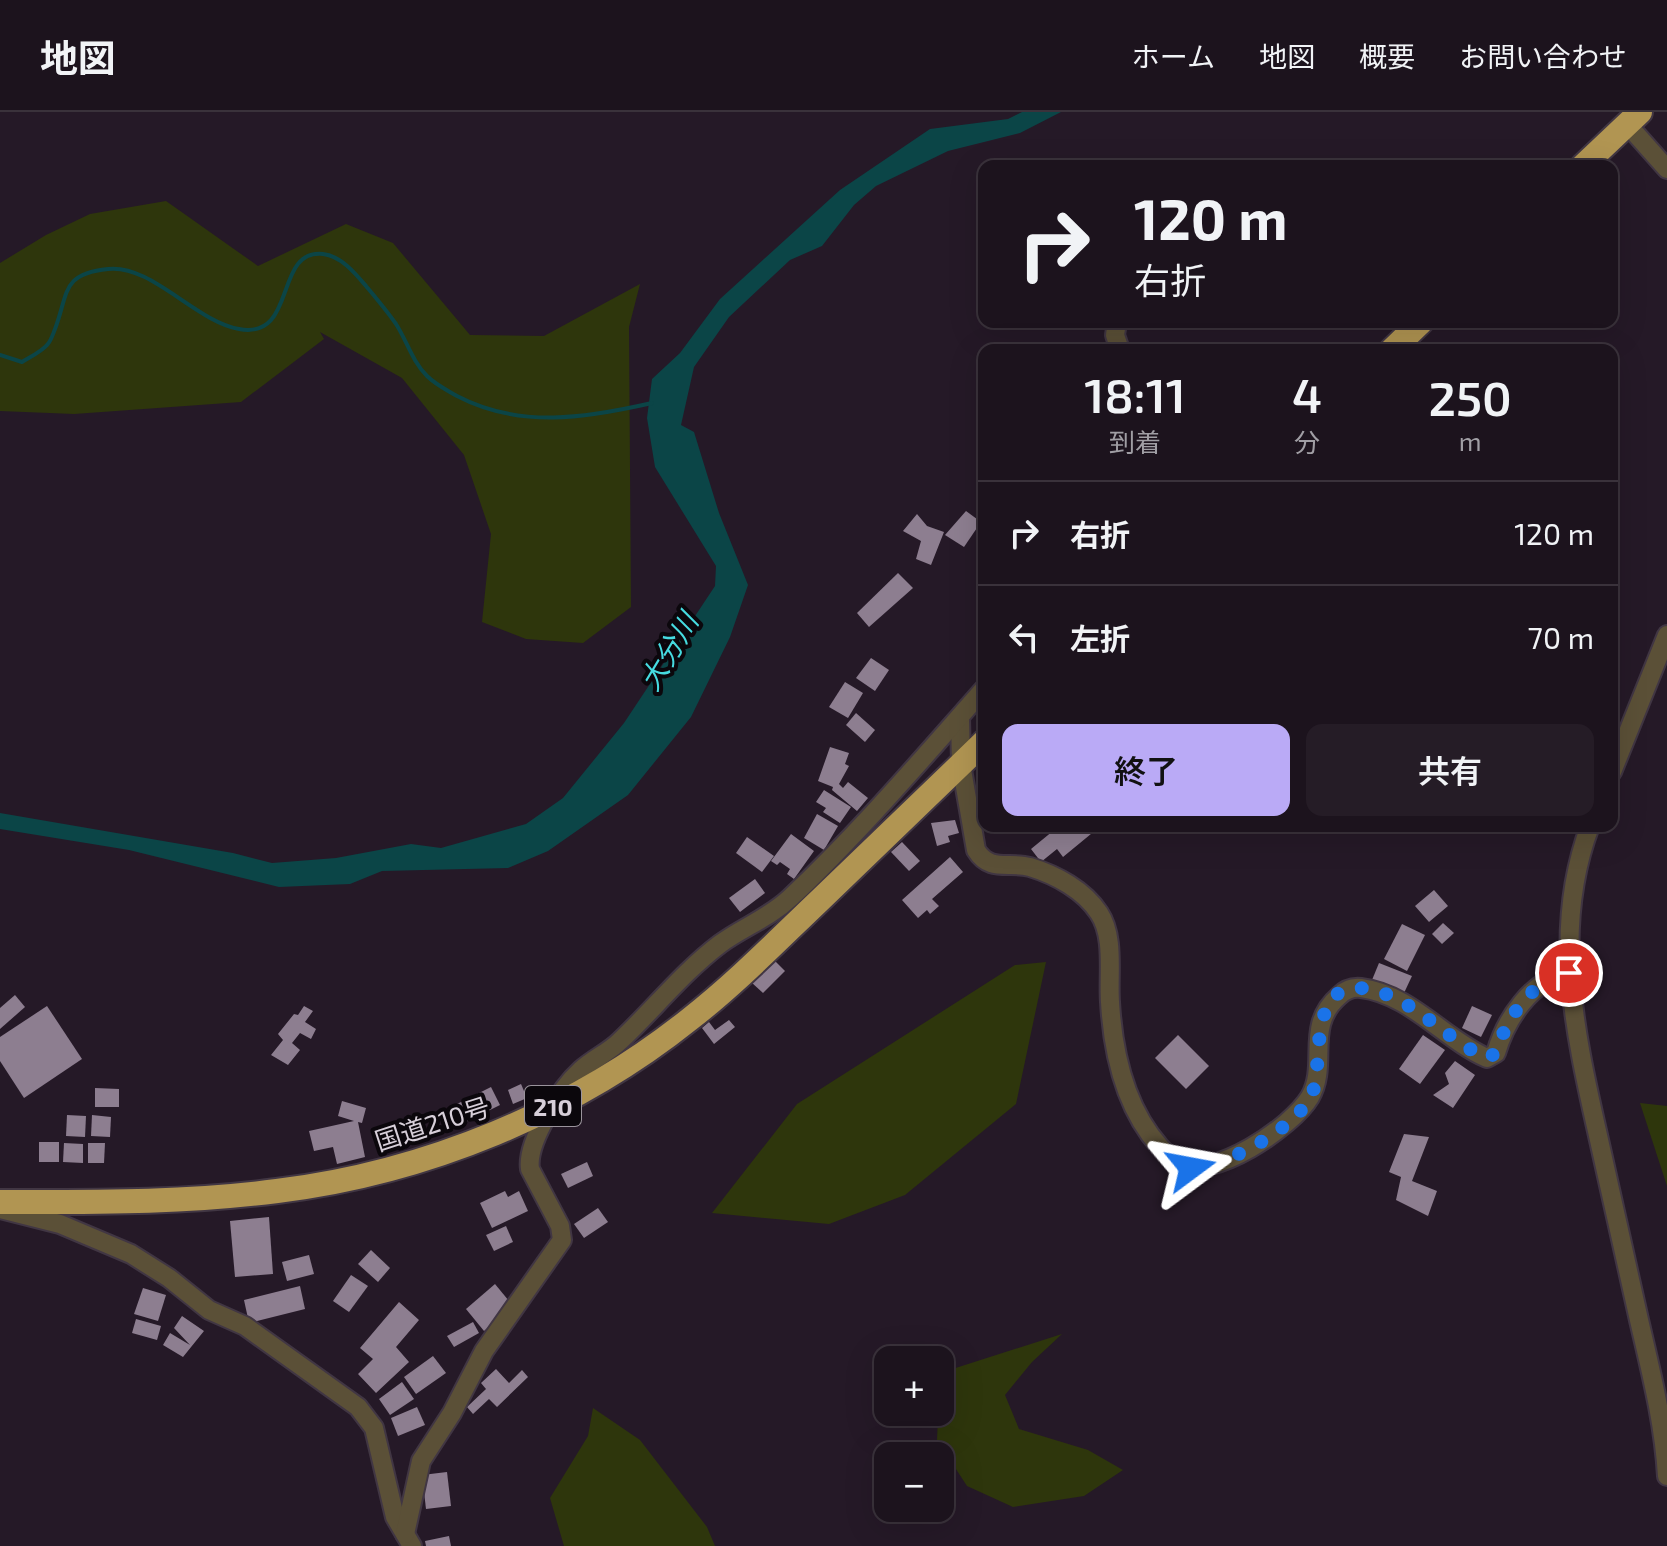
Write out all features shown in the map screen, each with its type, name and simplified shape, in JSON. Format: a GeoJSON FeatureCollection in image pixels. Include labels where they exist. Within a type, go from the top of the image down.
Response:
{"type":"FeatureCollection","features":[{"type":"Feature","properties":{"kind":"highway"},"geometry":{"type":"LineString","coordinates":[[1589,160],[1634,118]]}},
{"type":"Feature","properties":{"kind":"highway"},"geometry":{"type":"LineString","coordinates":[[1398,344],[1415,328]]}},
{"type":"Feature","properties":{"kind":"highway","name":"国道210号"},"geometry":{"type":"LineString","coordinates":[[0,1202],[115,1203],[198,1199],[335,1182],[465,1144],[554,1106],[618,1070],[691,1019],[769,949],[978,748]]}},
{"type":"Feature","properties":{"kind":"street"},"geometry":{"type":"LineString","coordinates":[[1634,118],[1667,169]]}},
{"type":"Feature","properties":{"kind":"street"},"geometry":{"type":"LineString","coordinates":[[1618,757],[1667,635]]}},
{"type":"Feature","properties":{"kind":"street"},"geometry":{"type":"LineString","coordinates":[[409,1540],[421,1461],[452,1413],[484,1351],[562,1240],[560,1226],[530,1169],[529,1160],[536,1137],[554,1106],[577,1074],[618,1043],[711,951],[788,900],[841,848],[978,696]]}},
{"type":"Feature","properties":{"kind":"street"},"geometry":{"type":"LineString","coordinates":[[960,717],[961,764],[976,850],[983,860],[998,866],[1026,867],[1050,875],[1085,896],[1100,914],[1108,937],[1110,1004],[1116,1055],[1126,1093],[1146,1131],[1175,1163],[1191,1168],[1208,1167],[1232,1158],[1298,1113],[1312,1094],[1317,1073],[1320,1026],[1334,1000],[1346,989],[1361,988],[1394,999],[1487,1058],[1496,1053],[1501,1035],[1518,1006],[1545,984],[1569,973]]}},
{"type":"Feature","properties":{"kind":"street"},"geometry":{"type":"LineString","coordinates":[[1589,832],[1572,899],[1567,943],[1569,973],[1588,1091],[1658,1405],[1667,1476]]}},
{"type":"Feature","properties":{"kind":"street"},"geometry":{"type":"LineString","coordinates":[[0,1209],[72,1228],[131,1254],[169,1278],[209,1310],[245,1326],[358,1407],[377,1435],[395,1517],[409,1540]]}},
{"type":"Feature","properties":{"kind":"shaded area"},"geometry":{"type":"Polygon","coordinates":[[[1022,112],[1061,112],[1020,133],[948,151],[876,186],[854,205],[822,246],[790,260],[729,317],[694,367],[681,425],[694,432],[719,513],[748,585],[730,637],[691,717],[628,795],[548,851],[508,868],[382,871],[350,884],[279,887],[129,850],[0,829],[0,813],[233,853],[272,863],[336,858],[411,844],[441,848],[526,824],[563,798],[624,723],[715,586],[716,566],[655,467],[647,418],[652,379],[680,353],[720,299],[840,190],[930,129],[1008,119],[1022,112]]]}},
{"type":"Feature","properties":{"kind":"shaded area"},"geometry":{"type":"Polygon","coordinates":[[[166,201],[258,266],[346,224],[393,243],[470,335],[544,336],[640,284],[629,327],[631,607],[583,643],[526,639],[482,622],[491,534],[464,455],[402,378],[320,332],[324,339],[241,402],[74,414],[0,411],[0,263],[46,235],[90,214],[166,201]]]}},
{"type":"Feature","properties":{"kind":"shaded area"},"geometry":{"type":"Polygon","coordinates":[[[1046,962],[1016,1104],[905,1195],[829,1224],[712,1213],[797,1104],[1015,965],[1046,962]]]}},
{"type":"Feature","properties":{"kind":"shaded area"},"geometry":{"type":"Polygon","coordinates":[[[1640,1103],[1667,1106],[1667,1186],[1640,1103]]]}},
{"type":"Feature","properties":{"kind":"shaded area"},"geometry":{"type":"Polygon","coordinates":[[[1062,1334],[1032,1362],[1005,1395],[1019,1429],[1088,1450],[1123,1470],[1084,1496],[1013,1507],[967,1486],[954,1466],[954,1442],[937,1440],[938,1426],[954,1426],[954,1369],[1062,1334]]]}},
{"type":"Feature","properties":{"kind":"shaded area"},"geometry":{"type":"Polygon","coordinates":[[[593,1408],[640,1440],[707,1527],[715,1546],[564,1546],[550,1498],[588,1436],[593,1408]]]}},
{"type":"Feature","properties":{"kind":"building"},"geometry":{"type":"Polygon","coordinates":[[[966,511],[978,520],[978,526],[964,547],[945,535],[966,511]]]}},
{"type":"Feature","properties":{"kind":"building"},"geometry":{"type":"Polygon","coordinates":[[[917,514],[927,526],[944,532],[931,565],[916,559],[921,541],[903,531],[917,514]]]}},
{"type":"Feature","properties":{"kind":"building"},"geometry":{"type":"Polygon","coordinates":[[[898,573],[913,588],[869,627],[857,613],[898,573]]]}},
{"type":"Feature","properties":{"kind":"building"},"geometry":{"type":"Polygon","coordinates":[[[871,658],[889,670],[875,691],[856,678],[871,658]]]}},
{"type":"Feature","properties":{"kind":"building"},"geometry":{"type":"Polygon","coordinates":[[[845,682],[863,693],[848,718],[829,707],[845,682]]]}},
{"type":"Feature","properties":{"kind":"building"},"geometry":{"type":"Polygon","coordinates":[[[856,713],[875,730],[865,742],[846,725],[856,713]]]}},
{"type":"Feature","properties":{"kind":"building"},"geometry":{"type":"Polygon","coordinates":[[[830,747],[849,753],[845,764],[849,766],[839,784],[843,788],[848,782],[868,798],[857,811],[832,790],[833,787],[818,781],[830,747]]]}},
{"type":"Feature","properties":{"kind":"building"},"geometry":{"type":"Polygon","coordinates":[[[824,790],[851,807],[840,823],[823,812],[826,808],[816,802],[824,790]]]}},
{"type":"Feature","properties":{"kind":"building"},"geometry":{"type":"Polygon","coordinates":[[[817,814],[838,826],[824,850],[804,838],[817,814]]]}},
{"type":"Feature","properties":{"kind":"building"},"geometry":{"type":"Polygon","coordinates":[[[955,820],[959,833],[948,836],[950,842],[937,846],[931,823],[955,820]]]}},
{"type":"Feature","properties":{"kind":"building"},"geometry":{"type":"Polygon","coordinates":[[[1052,832],[1093,832],[1063,857],[1057,849],[1041,862],[1031,849],[1052,832]]]}},
{"type":"Feature","properties":{"kind":"building"},"geometry":{"type":"Polygon","coordinates":[[[791,834],[814,851],[794,879],[787,874],[790,869],[780,862],[777,865],[771,861],[791,834]]]}},
{"type":"Feature","properties":{"kind":"building"},"geometry":{"type":"Polygon","coordinates":[[[747,837],[774,856],[762,872],[736,853],[747,837]]]}},
{"type":"Feature","properties":{"kind":"building"},"geometry":{"type":"Polygon","coordinates":[[[902,842],[920,861],[909,871],[891,852],[902,842]]]}},
{"type":"Feature","properties":{"kind":"building"},"geometry":{"type":"Polygon","coordinates":[[[950,857],[963,872],[932,899],[939,906],[930,914],[927,910],[918,918],[902,900],[950,857]]]}},
{"type":"Feature","properties":{"kind":"building"},"geometry":{"type":"Polygon","coordinates":[[[755,879],[765,893],[740,912],[729,898],[755,879]]]}},
{"type":"Feature","properties":{"kind":"building"},"geometry":{"type":"Polygon","coordinates":[[[1434,890],[1448,906],[1429,922],[1415,906],[1434,890]]]}},
{"type":"Feature","properties":{"kind":"building"},"geometry":{"type":"Polygon","coordinates":[[[1443,923],[1454,933],[1442,944],[1432,934],[1443,923]]]}},
{"type":"Feature","properties":{"kind":"building"},"geometry":{"type":"Polygon","coordinates":[[[1402,924],[1425,935],[1407,971],[1384,959],[1402,924]]]}},
{"type":"Feature","properties":{"kind":"building"},"geometry":{"type":"Polygon","coordinates":[[[773,959],[785,971],[763,993],[751,982],[773,959]]]}},
{"type":"Feature","properties":{"kind":"building"},"geometry":{"type":"Polygon","coordinates":[[[1379,963],[1412,976],[1404,993],[1372,980],[1379,963]]]}},
{"type":"Feature","properties":{"kind":"building"},"geometry":{"type":"Polygon","coordinates":[[[15,995],[25,1007],[0,1029],[0,1008],[15,995]]]}},
{"type":"Feature","properties":{"kind":"building"},"geometry":{"type":"Polygon","coordinates":[[[47,1006],[82,1059],[24,1098],[0,1061],[0,1037],[47,1006]]]}},
{"type":"Feature","properties":{"kind":"building"},"geometry":{"type":"Polygon","coordinates":[[[304,1006],[313,1011],[305,1022],[316,1029],[311,1039],[300,1033],[292,1043],[300,1050],[288,1065],[271,1055],[283,1040],[278,1034],[304,1006]]]}},
{"type":"Feature","properties":{"kind":"building"},"geometry":{"type":"Polygon","coordinates":[[[1472,1006],[1492,1015],[1481,1037],[1462,1028],[1472,1006]]]}},
{"type":"Feature","properties":{"kind":"building"},"geometry":{"type":"Polygon","coordinates":[[[729,1020],[735,1027],[714,1044],[702,1028],[709,1022],[715,1030],[729,1020]]]}},
{"type":"Feature","properties":{"kind":"building"},"geometry":{"type":"Polygon","coordinates":[[[1178,1035],[1209,1066],[1186,1089],[1155,1058],[1178,1035]]]}},
{"type":"Feature","properties":{"kind":"building"},"geometry":{"type":"Polygon","coordinates":[[[1423,1035],[1445,1050],[1420,1084],[1399,1069],[1423,1035]]]}},
{"type":"Feature","properties":{"kind":"building"},"geometry":{"type":"Polygon","coordinates":[[[1455,1061],[1475,1075],[1453,1108],[1433,1095],[1449,1084],[1445,1073],[1455,1061]]]}},
{"type":"Feature","properties":{"kind":"building"},"geometry":{"type":"Polygon","coordinates":[[[521,1084],[527,1098],[513,1104],[508,1090],[521,1084]]]}},
{"type":"Feature","properties":{"kind":"building"},"geometry":{"type":"Polygon","coordinates":[[[491,1087],[500,1105],[460,1125],[451,1107],[491,1087]]]}},
{"type":"Feature","properties":{"kind":"building"},"geometry":{"type":"Polygon","coordinates":[[[95,1088],[119,1089],[119,1107],[95,1107],[95,1088]]]}},
{"type":"Feature","properties":{"kind":"building"},"geometry":{"type":"Polygon","coordinates":[[[342,1101],[366,1108],[362,1123],[358,1122],[365,1157],[337,1164],[333,1147],[314,1151],[309,1131],[354,1121],[338,1116],[342,1101]]]}},
{"type":"Feature","properties":{"kind":"building"},"geometry":{"type":"Polygon","coordinates":[[[67,1115],[86,1116],[85,1137],[66,1136],[67,1115]]]}},
{"type":"Feature","properties":{"kind":"building"},"geometry":{"type":"Polygon","coordinates":[[[92,1115],[111,1117],[110,1137],[91,1136],[92,1115]]]}},
{"type":"Feature","properties":{"kind":"building"},"geometry":{"type":"Polygon","coordinates":[[[1404,1134],[1429,1137],[1412,1181],[1437,1191],[1428,1216],[1396,1200],[1401,1177],[1389,1172],[1404,1134]]]}},
{"type":"Feature","properties":{"kind":"building"},"geometry":{"type":"Polygon","coordinates":[[[39,1142],[59,1142],[59,1162],[39,1162],[39,1142]]]}},
{"type":"Feature","properties":{"kind":"building"},"geometry":{"type":"Polygon","coordinates":[[[64,1143],[83,1144],[83,1163],[63,1162],[64,1143]]]}},
{"type":"Feature","properties":{"kind":"building"},"geometry":{"type":"Polygon","coordinates":[[[88,1143],[105,1143],[104,1163],[88,1163],[88,1143]]]}},
{"type":"Feature","properties":{"kind":"building"},"geometry":{"type":"Polygon","coordinates":[[[587,1162],[593,1176],[568,1188],[561,1174],[587,1162]]]}},
{"type":"Feature","properties":{"kind":"building"},"geometry":{"type":"Polygon","coordinates":[[[505,1191],[508,1197],[519,1191],[528,1211],[492,1228],[480,1203],[505,1191]]]}},
{"type":"Feature","properties":{"kind":"building"},"geometry":{"type":"Polygon","coordinates":[[[598,1208],[608,1222],[584,1238],[574,1224],[598,1208]]]}},
{"type":"Feature","properties":{"kind":"building"},"geometry":{"type":"Polygon","coordinates":[[[269,1217],[273,1274],[235,1277],[230,1221],[269,1217]]]}},
{"type":"Feature","properties":{"kind":"building"},"geometry":{"type":"Polygon","coordinates":[[[506,1226],[513,1242],[494,1251],[486,1235],[506,1226]]]}},
{"type":"Feature","properties":{"kind":"building"},"geometry":{"type":"Polygon","coordinates":[[[371,1250],[390,1268],[378,1282],[358,1264],[371,1250]]]}},
{"type":"Feature","properties":{"kind":"building"},"geometry":{"type":"Polygon","coordinates":[[[309,1255],[314,1274],[287,1281],[282,1262],[309,1255]]]}},
{"type":"Feature","properties":{"kind":"building"},"geometry":{"type":"Polygon","coordinates":[[[351,1275],[368,1286],[349,1312],[333,1301],[351,1275]]]}},
{"type":"Feature","properties":{"kind":"building"},"geometry":{"type":"Polygon","coordinates":[[[495,1284],[513,1306],[484,1331],[466,1309],[495,1284]]]}},
{"type":"Feature","properties":{"kind":"building"},"geometry":{"type":"Polygon","coordinates":[[[300,1286],[305,1309],[249,1323],[244,1300],[300,1286]]]}},
{"type":"Feature","properties":{"kind":"building"},"geometry":{"type":"Polygon","coordinates":[[[143,1288],[166,1295],[158,1321],[134,1314],[143,1288]]]}},
{"type":"Feature","properties":{"kind":"building"},"geometry":{"type":"Polygon","coordinates":[[[399,1302],[419,1320],[396,1347],[409,1362],[376,1393],[358,1374],[373,1359],[360,1348],[399,1302]]]}},
{"type":"Feature","properties":{"kind":"building"},"geometry":{"type":"Polygon","coordinates":[[[182,1316],[204,1331],[183,1357],[163,1345],[170,1333],[190,1345],[174,1328],[182,1316]]]}},
{"type":"Feature","properties":{"kind":"building"},"geometry":{"type":"Polygon","coordinates":[[[136,1319],[161,1326],[157,1340],[132,1333],[136,1319]]]}},
{"type":"Feature","properties":{"kind":"building"},"geometry":{"type":"Polygon","coordinates":[[[473,1322],[479,1333],[454,1347],[447,1336],[473,1322]]]}},
{"type":"Feature","properties":{"kind":"building"},"geometry":{"type":"Polygon","coordinates":[[[433,1356],[446,1373],[416,1394],[404,1377],[433,1356]]]}},
{"type":"Feature","properties":{"kind":"building"},"geometry":{"type":"Polygon","coordinates":[[[496,1369],[509,1383],[522,1370],[528,1377],[497,1407],[489,1399],[473,1414],[467,1407],[486,1389],[481,1383],[496,1369]]]}},
{"type":"Feature","properties":{"kind":"building"},"geometry":{"type":"Polygon","coordinates":[[[402,1382],[414,1399],[390,1415],[379,1399],[402,1382]]]}},
{"type":"Feature","properties":{"kind":"building"},"geometry":{"type":"Polygon","coordinates":[[[417,1407],[425,1425],[398,1436],[391,1418],[417,1407]]]}},
{"type":"Feature","properties":{"kind":"building"},"geometry":{"type":"Polygon","coordinates":[[[447,1472],[451,1506],[426,1509],[422,1475],[447,1472]]]}},
{"type":"Feature","properties":{"kind":"building"},"geometry":{"type":"Polygon","coordinates":[[[449,1536],[451,1546],[426,1546],[425,1541],[449,1536]]]}},
{"type":"Feature","properties":{"kind":"waterway"},"geometry":{"type":"LineString","coordinates":[[0,355],[22,362],[45,348],[53,335],[69,287],[74,280],[93,271],[124,270],[140,275],[223,324],[239,329],[257,329],[270,321],[278,309],[297,265],[307,256],[323,254],[342,262],[357,276],[396,324],[422,370],[434,382],[457,396],[505,413],[553,418],[603,413],[652,403]]}},
{"type":"Feature","properties":{"kind":"route"},"geometry":{"type":"LineString","coordinates":[[1191,1168],[1208,1167],[1232,1158],[1298,1113],[1312,1094],[1317,1073],[1317,1043],[1325,1012],[1346,989],[1361,988],[1394,999],[1487,1058],[1496,1053],[1501,1035],[1518,1006],[1545,984],[1569,973]]}},
{"type":"Feature","properties":{"kind":"water label","name":"大分川"},"geometry":{"type":"Point","coordinates":[668,651]}}]}
